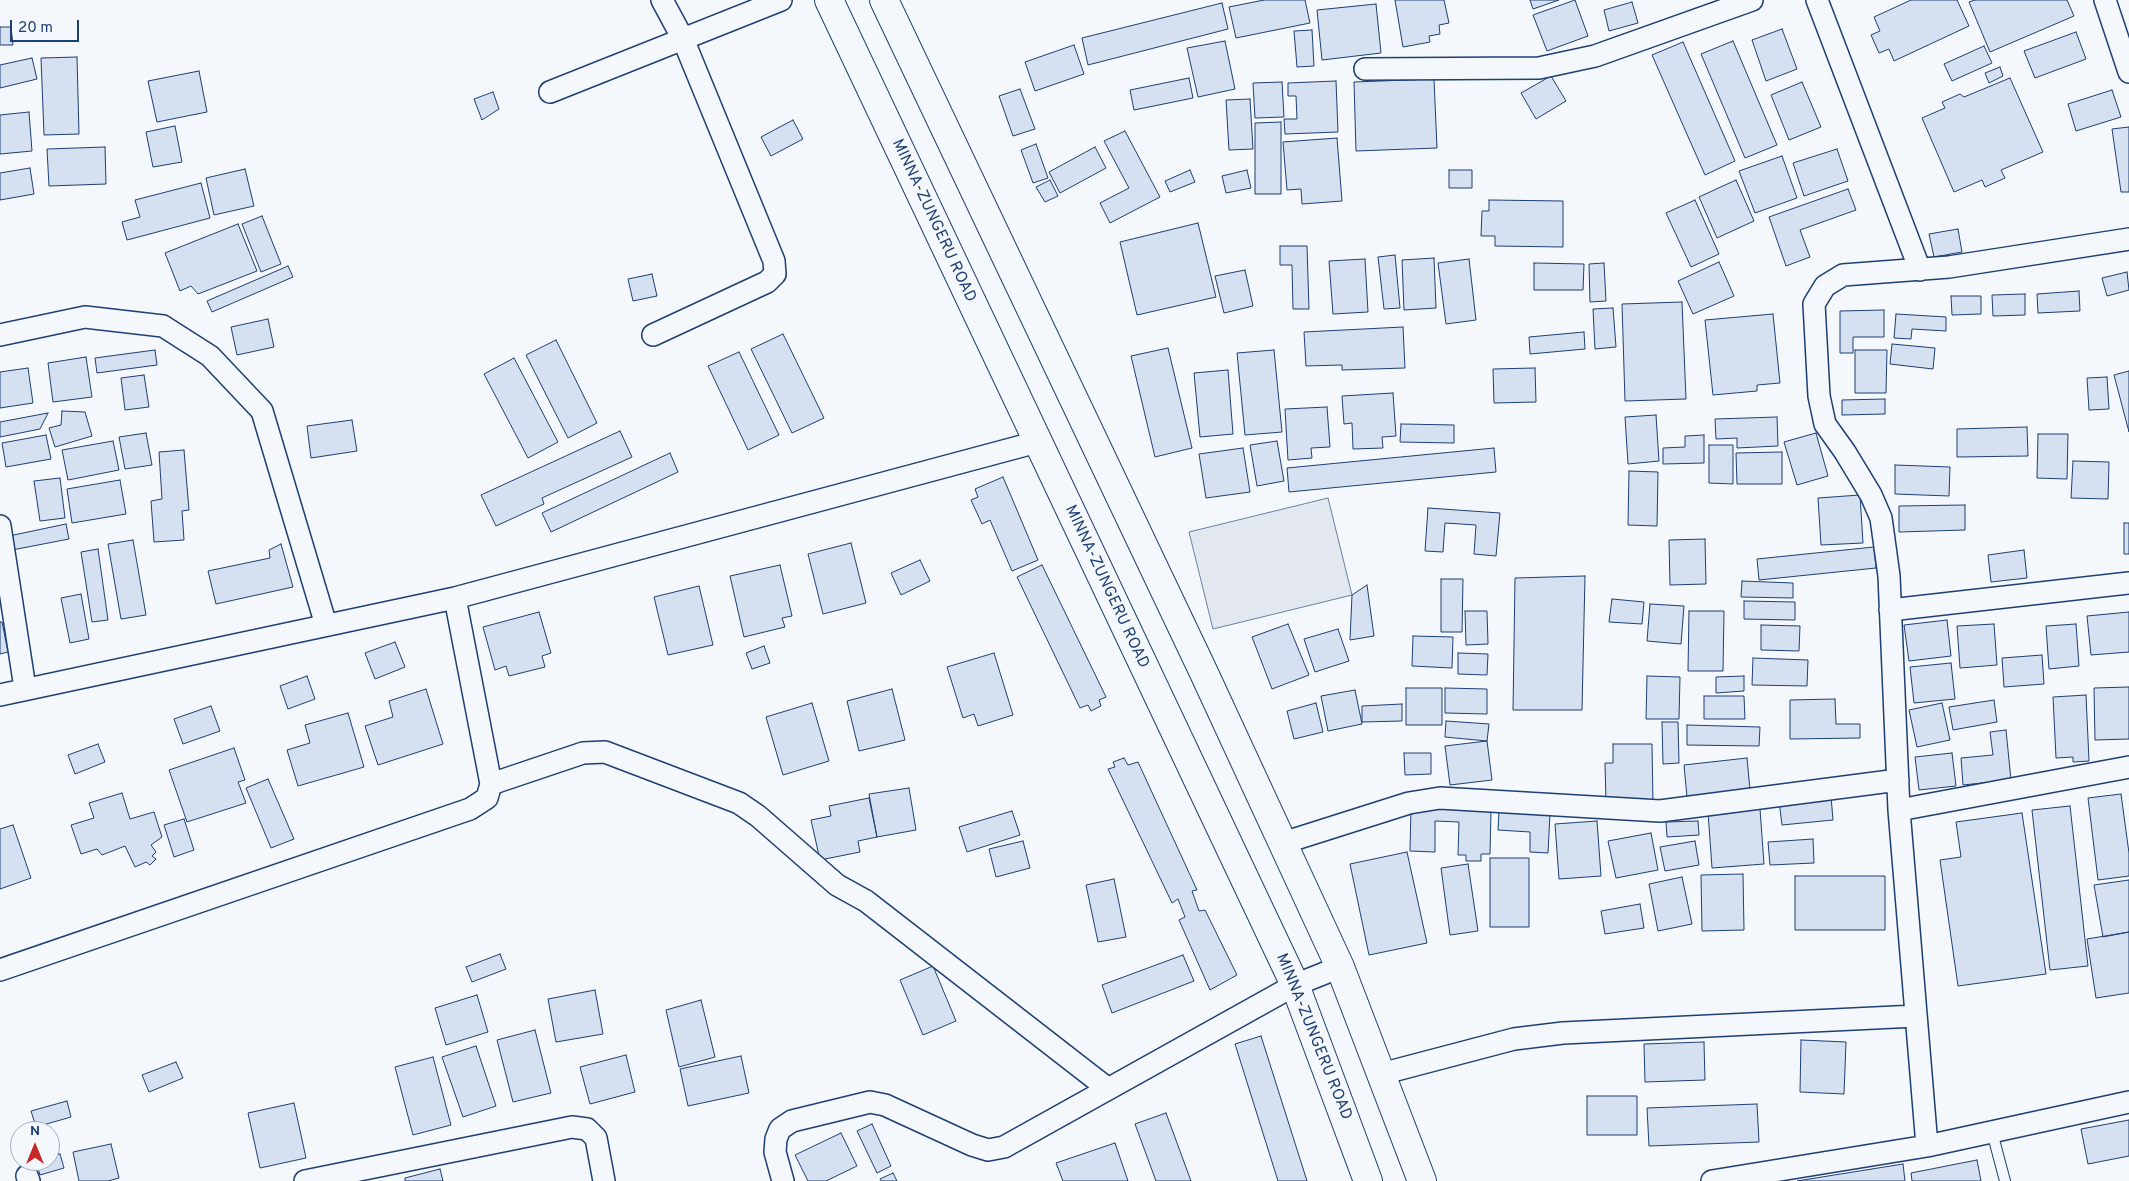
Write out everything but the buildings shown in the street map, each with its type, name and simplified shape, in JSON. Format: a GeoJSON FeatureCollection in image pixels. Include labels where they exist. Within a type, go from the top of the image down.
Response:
{"type":"FeatureCollection","features":[{"type":"Feature","properties":{"kind":"main road","name":"MINNA-ZUNGERU ROAD"},"geometry":{"type":"LineString","coordinates":[[829,0],[1295,985],[1368,1181]]}},
{"type":"Feature","properties":{"kind":"main road"},"geometry":{"type":"LineString","coordinates":[[884,0],[1200,664],[1340,967],[1422,1181]]}},
{"type":"Feature","properties":{"kind":"street"},"geometry":{"type":"LineString","coordinates":[[653,335],[767,282],[775,274],[774,261],[683,39],[662,0]]}},
{"type":"Feature","properties":{"kind":"street"},"geometry":{"type":"LineString","coordinates":[[550,92],[781,0]]}},
{"type":"Feature","properties":{"kind":"street"},"geometry":{"type":"LineString","coordinates":[[1365,69],[1540,68],[1595,56],[1752,0]]}},
{"type":"Feature","properties":{"kind":"street"},"geometry":{"type":"LineString","coordinates":[[1817,0],[1920,270]]}},
{"type":"Feature","properties":{"kind":"street"},"geometry":{"type":"LineString","coordinates":[[2105,0],[2129,72]]}},
{"type":"Feature","properties":{"kind":"street"},"geometry":{"type":"LineString","coordinates":[[1927,1146],[1899,810],[1889,576],[1881,518],[1872,495],[1825,424],[1819,396],[1814,304],[1825,286],[1842,275],[1920,270],[2129,239]]}},
{"type":"Feature","properties":{"kind":"street"},"geometry":{"type":"LineString","coordinates":[[0,335],[85,317],[163,326],[210,356],[262,411],[326,625]]}},
{"type":"Feature","properties":{"kind":"street"},"geometry":{"type":"LineString","coordinates":[[0,695],[455,598],[1037,442]]}},
{"type":"Feature","properties":{"kind":"street"},"geometry":{"type":"LineString","coordinates":[[0,526],[2,548],[26,688]]}},
{"type":"Feature","properties":{"kind":"street"},"geometry":{"type":"LineString","coordinates":[[1890,610],[2129,583]]}},
{"type":"Feature","properties":{"kind":"street"},"geometry":{"type":"LineString","coordinates":[[0,970],[470,809],[487,798],[491,784],[455,598]]}},
{"type":"Feature","properties":{"kind":"street"},"geometry":{"type":"LineString","coordinates":[[491,784],[583,753],[605,752],[739,803],[758,816],[837,884],[866,901],[1107,1088]]}},
{"type":"Feature","properties":{"kind":"street"},"geometry":{"type":"LineString","coordinates":[[1899,810],[2129,767]]}},
{"type":"Feature","properties":{"kind":"street"},"geometry":{"type":"LineString","coordinates":[[1283,843],[1409,803],[1440,798],[1660,811],[1898,780]]}},
{"type":"Feature","properties":{"kind":"street"},"geometry":{"type":"LineString","coordinates":[[783,1181],[775,1152],[776,1139],[780,1129],[792,1121],[870,1102],[885,1105],[972,1146],[988,1150],[1004,1147],[1295,985],[1340,967]]}},
{"type":"Feature","properties":{"kind":"street"},"geometry":{"type":"LineString","coordinates":[[1381,1074],[1514,1039],[1563,1033],[1916,1016]]}},
{"type":"Feature","properties":{"kind":"street"},"geometry":{"type":"LineString","coordinates":[[1712,1181],[1927,1146],[2129,1102]]}},
{"type":"Feature","properties":{"kind":"street"},"geometry":{"type":"LineString","coordinates":[[305,1181],[572,1128],[587,1129],[596,1138],[604,1181]]}},
{"type":"Feature","properties":{"kind":"lane"},"geometry":{"type":"LineString","coordinates":[[1992,1132],[2005,1181]]}},
{"type":"Feature","properties":{"kind":"shaded area"},"geometry":{"type":"Polygon","coordinates":[[[1328,498],[1352,595],[1213,629],[1189,532],[1328,498]]]}}]}
